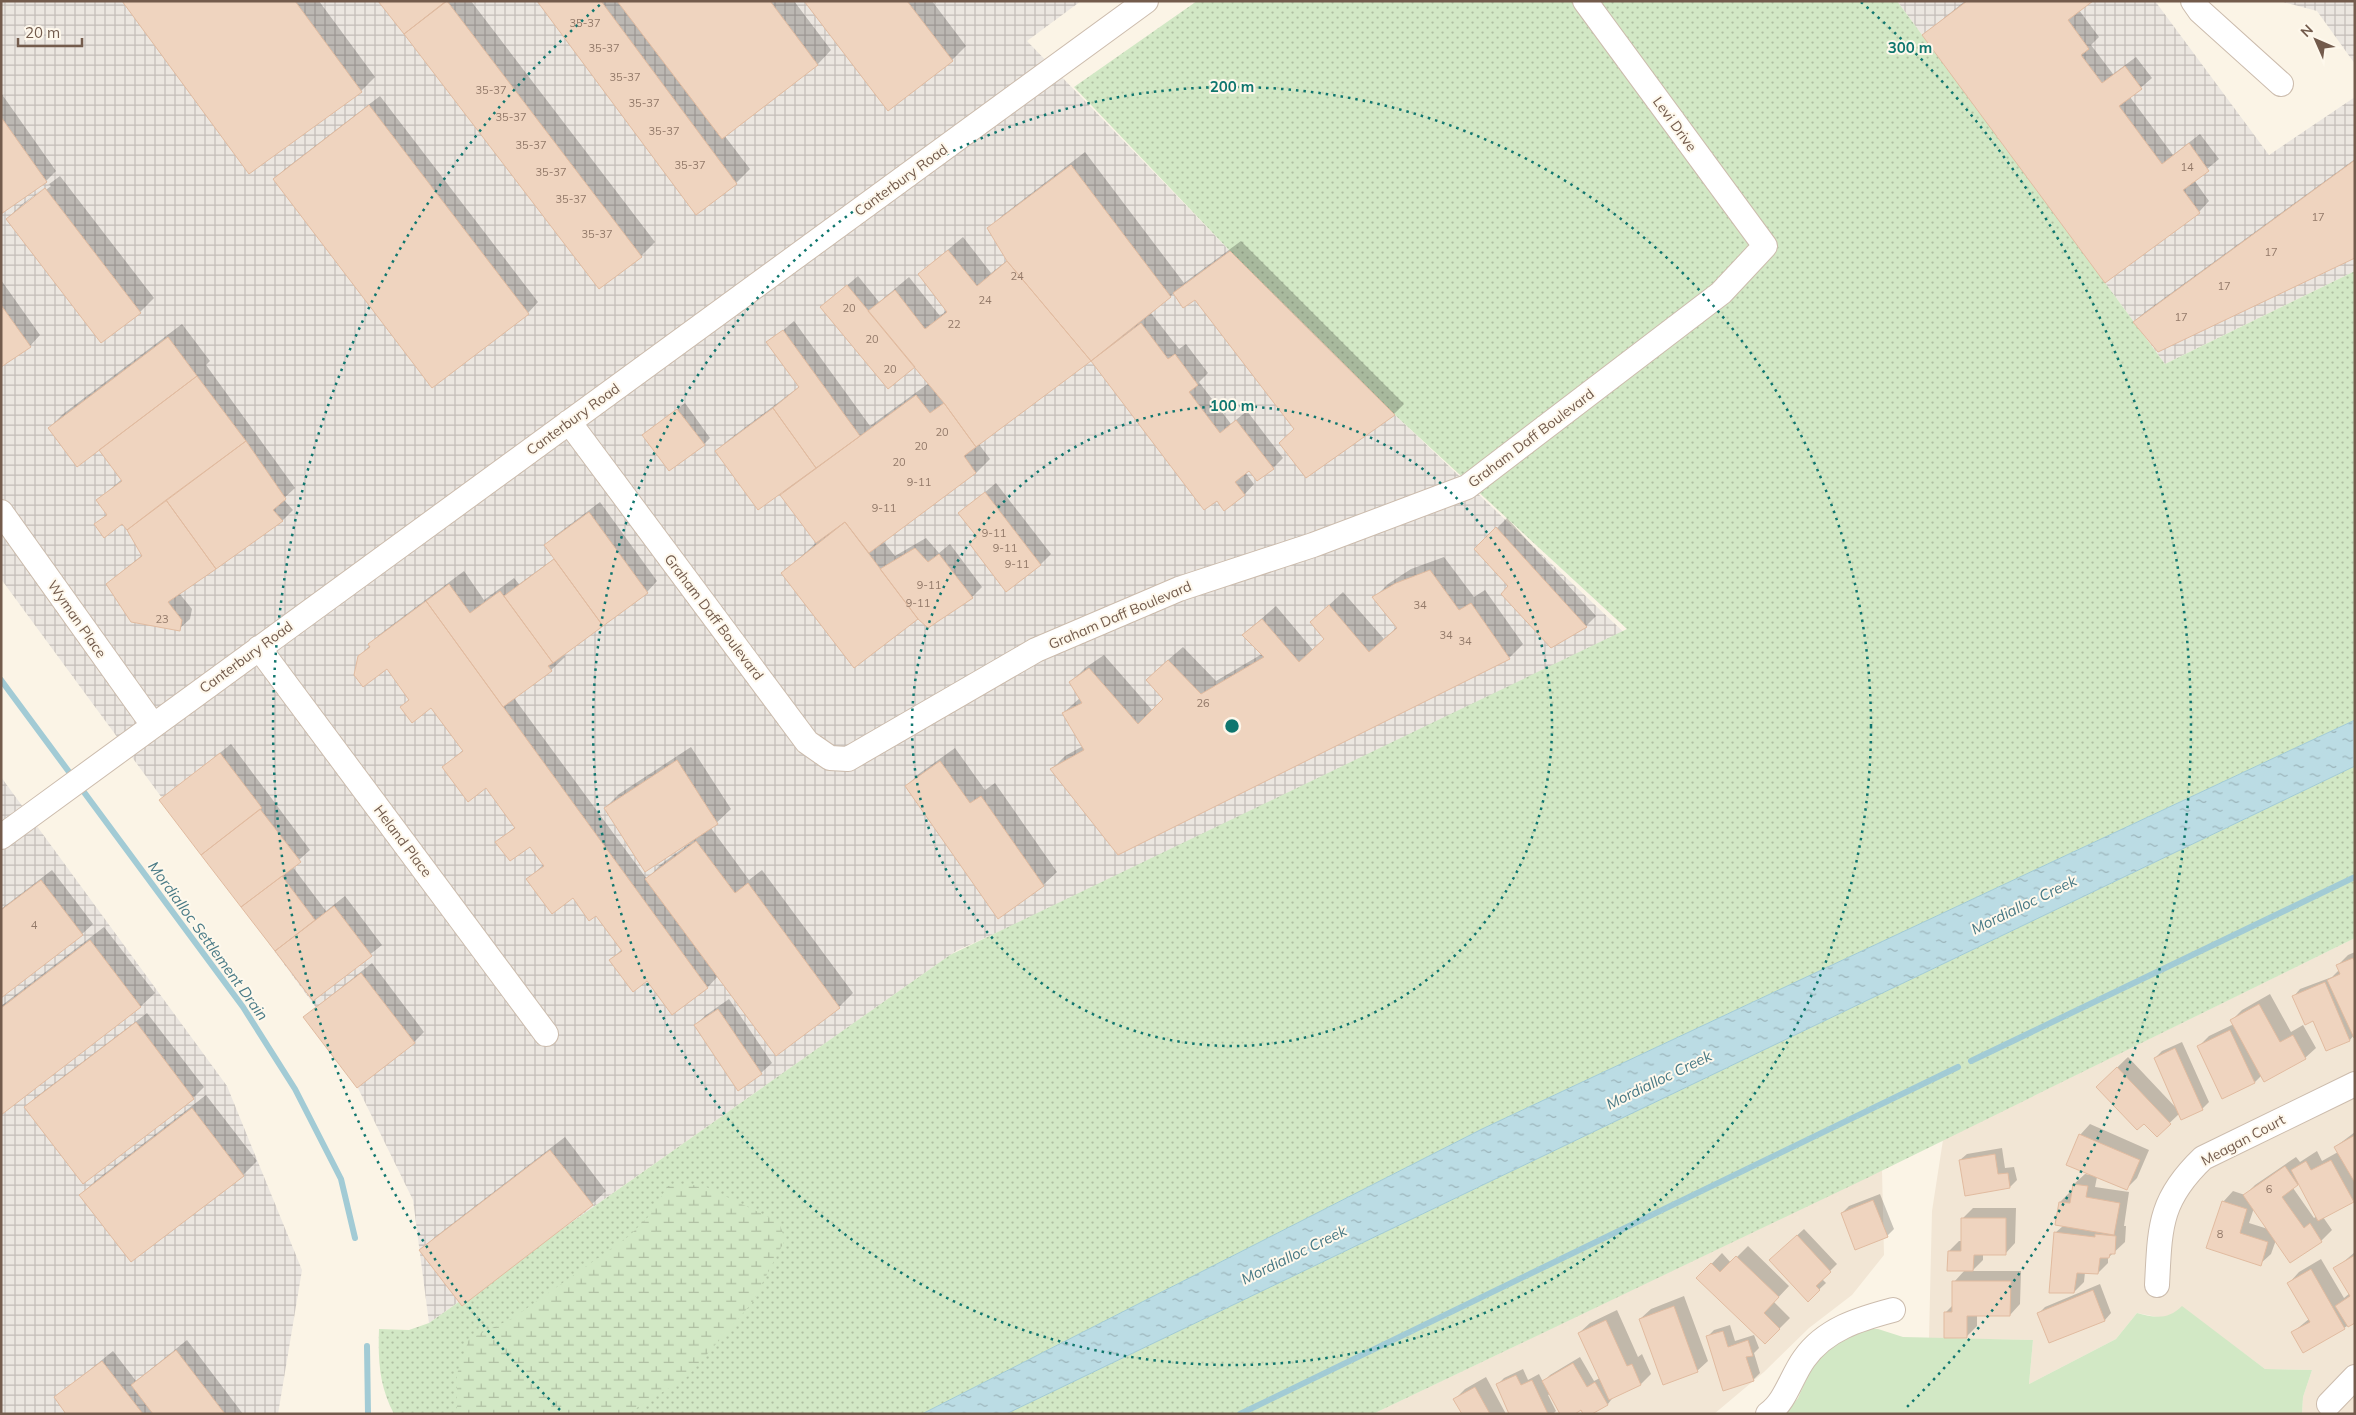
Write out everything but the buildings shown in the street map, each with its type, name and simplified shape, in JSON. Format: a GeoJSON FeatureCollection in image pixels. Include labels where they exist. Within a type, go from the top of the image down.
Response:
{"type":"FeatureCollection","features":[{"type":"Feature","properties":{"kind":"street","name":"Canterbury Road"},"geometry":{"type":"LineString","coordinates":[[1,837],[1146,1]]}},
{"type":"Feature","properties":{"kind":"street","name":"Levi Drive"},"geometry":{"type":"LineString","coordinates":[[1585,1],[1765,246]]}},
{"type":"Feature","properties":{"kind":"street"},"geometry":{"type":"LineString","coordinates":[[2193,1],[2200,11],[2281,84]]}},
{"type":"Feature","properties":{"kind":"street","name":"Graham Daff Boulevard"},"geometry":{"type":"LineString","coordinates":[[569,422],[807,742],[830,758],[848,759],[1036,650],[1179,589],[1313,545],[1466,487],[1721,293],[1765,246]]}},
{"type":"Feature","properties":{"kind":"street","name":"Wyman Place"},"geometry":{"type":"LineString","coordinates":[[1,512],[153,725]]}},
{"type":"Feature","properties":{"kind":"street","name":"Heland Place"},"geometry":{"type":"LineString","coordinates":[[259,648],[546,1034]]}},
{"type":"Feature","properties":{"kind":"street","name":"Meagan Court"},"geometry":{"type":"LineString","coordinates":[[2157,1285],[2159,1241],[2168,1201],[2185,1176],[2204,1158],[2355,1084]]}},
{"type":"Feature","properties":{"kind":"street"},"geometry":{"type":"LineString","coordinates":[[1768,1414],[1785,1393],[1804,1359],[1824,1338],[1857,1320],[1893,1310]]}},
{"type":"Feature","properties":{"kind":"street"},"geometry":{"type":"LineString","coordinates":[[2329,1404],[2355,1377]]}},
{"type":"Feature","properties":{"kind":"shaded area"},"geometry":{"type":"Polygon","coordinates":[[[1,1],[1081,1],[1027,41],[1230,251],[1395,415],[1635,643],[956,951],[429,1323],[413,1200],[323,1017],[1,579],[1,1]]]}},
{"type":"Feature","properties":{"kind":"shaded area"},"geometry":{"type":"Polygon","coordinates":[[[1897,1],[2155,1],[2269,155],[2355,97],[2355,271],[2165,364],[1897,1]]]}},
{"type":"Feature","properties":{"kind":"shaded area"},"geometry":{"type":"Polygon","coordinates":[[[2279,1],[2355,1],[2355,64],[2317,11],[2279,1]]]}},
{"type":"Feature","properties":{"kind":"shaded area"},"geometry":{"type":"Polygon","coordinates":[[[1,777],[227,1086],[302,1270],[278,1414],[1,1414],[1,777]]]}},
{"type":"Feature","properties":{"kind":"shaded area"},"geometry":{"type":"Polygon","coordinates":[[[2355,938],[2355,1414],[2302,1414],[2303,1397],[2312,1370],[2265,1369],[2182,1307],[2174,1314],[2162,1318],[2137,1313],[2116,1339],[2029,1384],[2033,1340],[1929,1338],[1932,1211],[1943,1140],[2355,938]]]}},
{"type":"Feature","properties":{"kind":"shaded area"},"geometry":{"type":"Polygon","coordinates":[[[1882,1170],[1884,1255],[1852,1295],[1809,1328],[1764,1372],[1714,1414],[1373,1414],[1882,1170]]]}},
{"type":"Feature","properties":{"kind":"green space"},"geometry":{"type":"Polygon","coordinates":[[[1197,1],[1897,1],[2165,364],[2355,271],[2355,720],[1482,1129],[922,1414],[394,1414],[385,1393],[380,1373],[379,1329],[409,1330],[429,1323],[950,955],[1627,629],[1395,415],[1230,251],[1074,87],[1197,1]]]}},
{"type":"Feature","properties":{"kind":"green space"},"geometry":{"type":"Polygon","coordinates":[[[2355,766],[2355,938],[1865,1179],[1373,1414],[1006,1414],[2355,766]]]}},
{"type":"Feature","properties":{"kind":"green space"},"geometry":{"type":"Polygon","coordinates":[[[702,1185],[779,1222],[785,1240],[752,1303],[687,1377],[627,1414],[457,1414],[457,1374],[469,1339],[513,1318],[629,1236],[648,1217],[668,1186],[702,1185]]]}},
{"type":"Feature","properties":{"kind":"green space"},"geometry":{"type":"Polygon","coordinates":[[[2182,1306],[2265,1369],[2312,1370],[2303,1397],[2302,1414],[1785,1414],[1798,1398],[1811,1369],[1820,1357],[1835,1343],[1865,1329],[1878,1329],[1903,1337],[2033,1340],[2029,1384],[2116,1339],[2137,1313],[2161,1317],[2172,1314],[2182,1306]]]}},
{"type":"Feature","properties":{"kind":"water","name":"Mordialloc Creek"},"geometry":{"type":"Polygon","coordinates":[[[2355,720],[2355,766],[1006,1414],[922,1414],[1482,1129],[2355,720]]]}},
{"type":"Feature","properties":{"kind":"waterway","name":"Mordialloc Settlement Drain"},"geometry":{"type":"LineString","coordinates":[[1,680],[243,1007],[295,1089],[341,1179],[355,1238]]}},
{"type":"Feature","properties":{"kind":"waterway"},"geometry":{"type":"LineString","coordinates":[[1971,1061],[2355,877]]}},
{"type":"Feature","properties":{"kind":"waterway"},"geometry":{"type":"LineString","coordinates":[[1240,1414],[1958,1067]]}},
{"type":"Feature","properties":{"kind":"waterway","name":"Mordialloc Settlement Drain"},"geometry":{"type":"LineString","coordinates":[[367,1346],[368,1414]]}}]}
